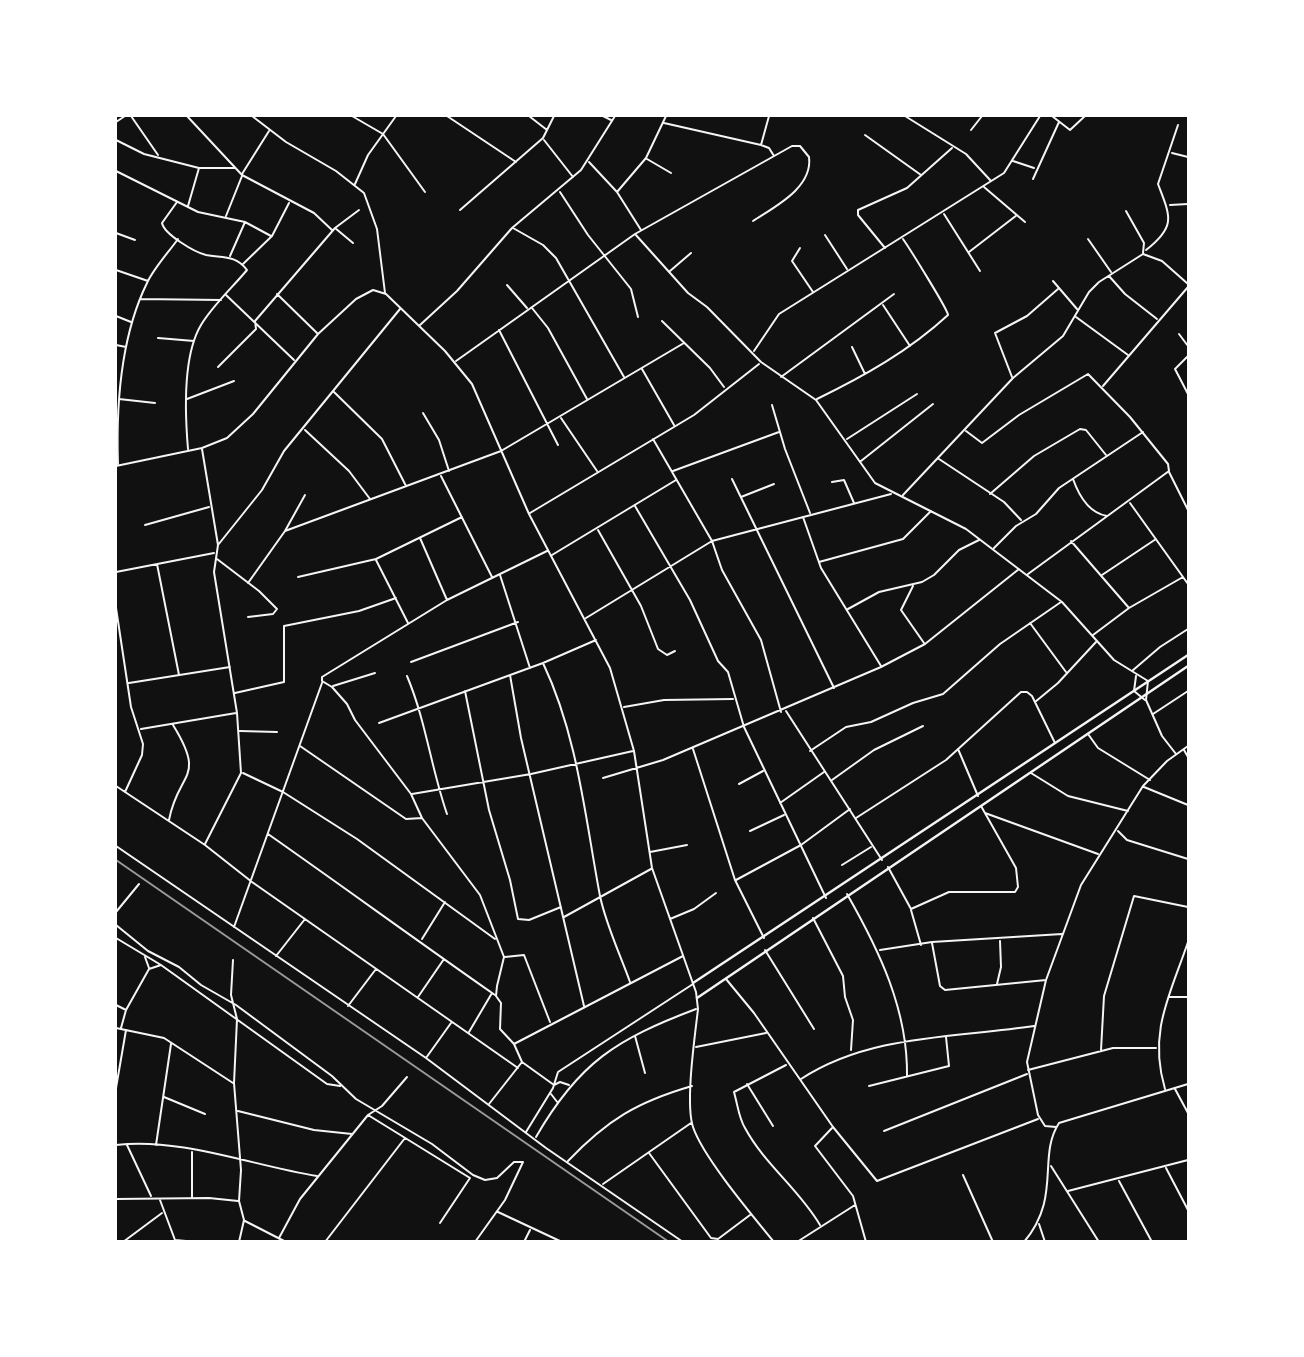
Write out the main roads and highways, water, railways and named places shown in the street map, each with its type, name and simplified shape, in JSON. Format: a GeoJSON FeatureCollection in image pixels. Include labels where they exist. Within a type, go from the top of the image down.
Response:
{"type":"FeatureCollection","features":[{"type":"Feature","properties":{"kind":"railway"},"geometry":{"type":"LineString","coordinates":[[116,860],[669,1242]]}}]}
